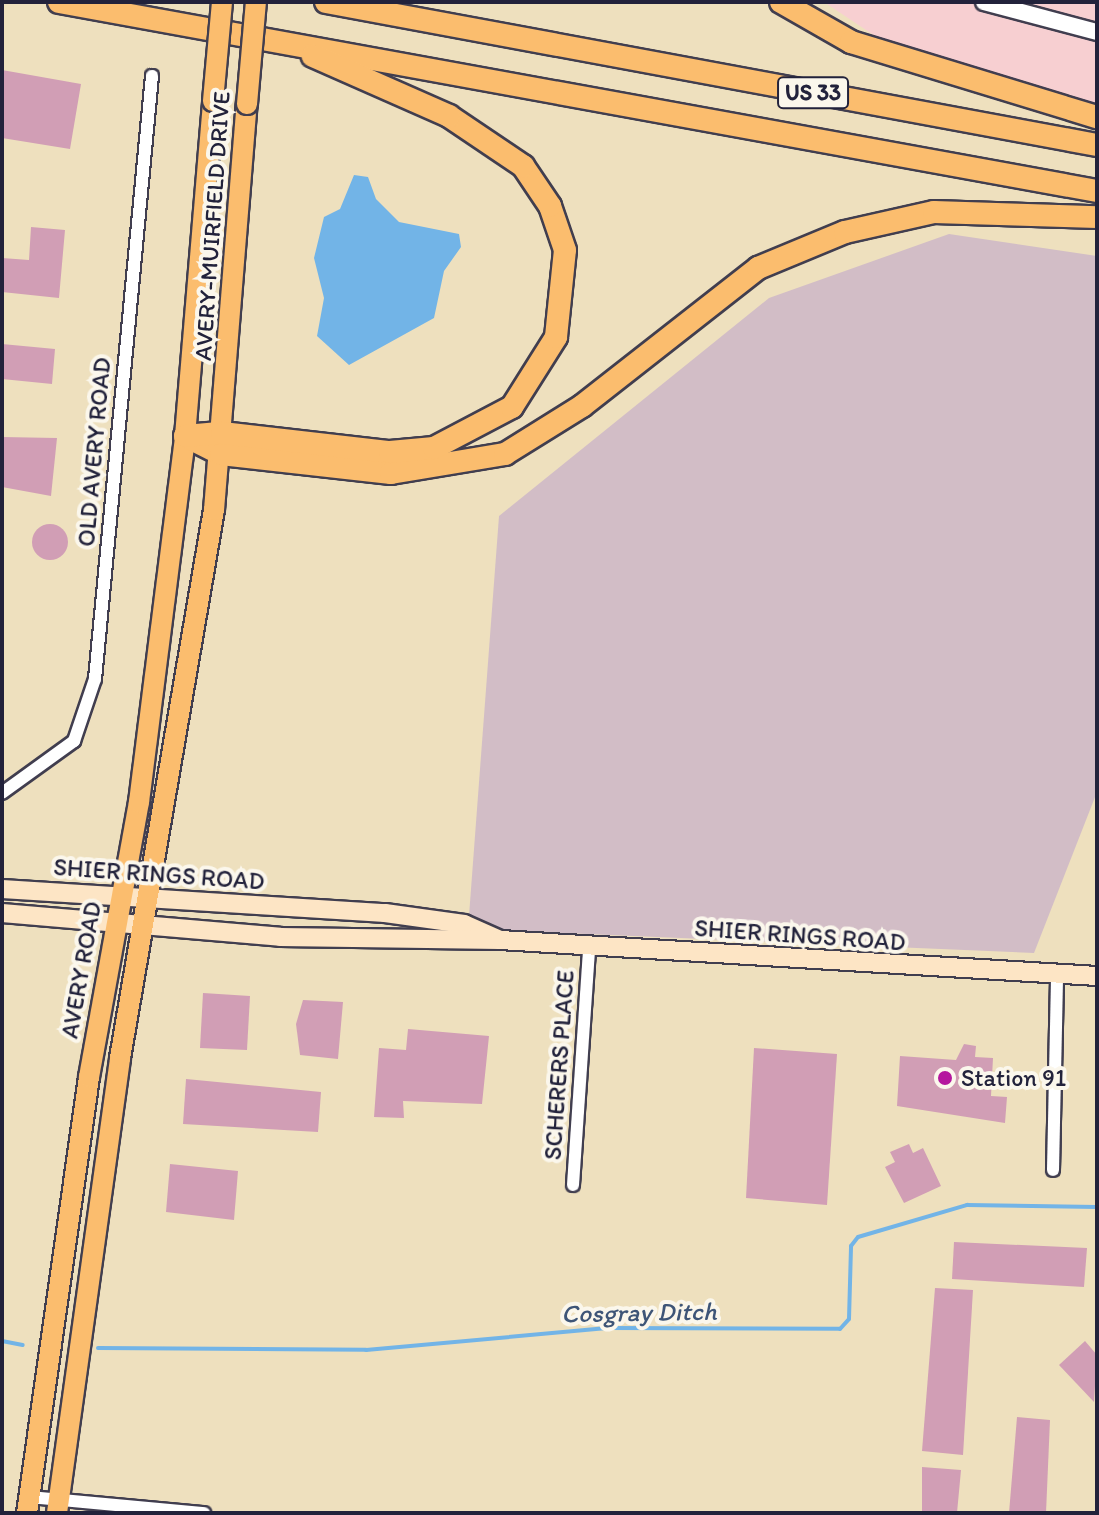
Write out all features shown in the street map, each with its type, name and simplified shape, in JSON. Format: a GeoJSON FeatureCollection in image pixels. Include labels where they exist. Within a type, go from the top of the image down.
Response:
{"type":"FeatureCollection","features":[{"type":"Feature","properties":{"kind":"highway","name":"US 33"},"geometry":{"type":"LineString","coordinates":[[59,2],[298,48],[1097,191]]}},
{"type":"Feature","properties":{"kind":"highway","name":"US 33"},"geometry":{"type":"LineString","coordinates":[[326,2],[1097,145]]}},
{"type":"Feature","properties":{"kind":"highway"},"geometry":{"type":"LineString","coordinates":[[781,2],[851,42],[1097,117]]}},
{"type":"Feature","properties":{"kind":"highway"},"geometry":{"type":"LineString","coordinates":[[221,443],[390,452],[463,438],[531,385],[565,304],[560,230],[523,166],[449,116],[298,48]]}},
{"type":"Feature","properties":{"kind":"highway"},"geometry":{"type":"LineString","coordinates":[[185,436],[391,473],[505,454],[582,406],[758,268],[845,232],[934,212],[1097,217]]}},
{"type":"Feature","properties":{"kind":"main road","name":"AVERY-MUIRFIELD DRIVE"},"geometry":{"type":"LineString","coordinates":[[185,436],[222,2]]}},
{"type":"Feature","properties":{"kind":"main road","name":"AVERY-MUIRFIELD DRIVE"},"geometry":{"type":"LineString","coordinates":[[221,443],[256,2]]}},
{"type":"Feature","properties":{"kind":"main road","name":"AVERY ROAD"},"geometry":{"type":"LineString","coordinates":[[29,1505],[121,892],[185,436]]}},
{"type":"Feature","properties":{"kind":"main road"},"geometry":{"type":"LineString","coordinates":[[58,1507],[142,919],[190,672],[221,443]]}},
{"type":"Feature","properties":{"kind":"main road","name":"SHIER RINGS ROAD"},"geometry":{"type":"LineString","coordinates":[[2,889],[121,892],[410,917],[464,924],[500,940]]}},
{"type":"Feature","properties":{"kind":"main road","name":"SHIER RINGS ROAD"},"geometry":{"type":"LineString","coordinates":[[2,913],[142,919],[295,937],[500,940],[589,948],[1097,976]]}},
{"type":"Feature","properties":{"kind":"main road"},"geometry":{"type":"LineString","coordinates":[[142,919],[378,931],[410,917]]}},
{"type":"Feature","properties":{"kind":"street"},"geometry":{"type":"LineString","coordinates":[[984,2],[1097,32]]}},
{"type":"Feature","properties":{"kind":"street","name":"OLD AVERY ROAD"},"geometry":{"type":"LineString","coordinates":[[2,793],[74,741],[95,679],[152,76]]}},
{"type":"Feature","properties":{"kind":"street","name":"SCHERERS PLACE"},"geometry":{"type":"LineString","coordinates":[[573,1185],[589,948]]}},
{"type":"Feature","properties":{"kind":"street"},"geometry":{"type":"LineString","coordinates":[[1053,1170],[1057,975]]}},
{"type":"Feature","properties":{"kind":"street"},"geometry":{"type":"LineString","coordinates":[[29,1505],[204,1513]]}},
{"type":"Feature","properties":{"kind":"shaded area"},"geometry":{"type":"Polygon","coordinates":[[[824,2],[1097,2],[1097,106],[899,52],[824,2]]]}},
{"type":"Feature","properties":{"kind":"shaded area"},"geometry":{"type":"Polygon","coordinates":[[[949,234],[1097,256],[1097,792],[1034,953],[468,929],[499,516],[769,298],[949,234]]]}},
{"type":"Feature","properties":{"kind":"water"},"geometry":{"type":"Polygon","coordinates":[[[354,175],[368,177],[376,199],[399,222],[459,234],[461,247],[444,271],[434,318],[349,365],[317,336],[324,298],[314,258],[324,217],[340,209],[354,175]]]}},
{"type":"Feature","properties":{"kind":"building"},"geometry":{"type":"Polygon","coordinates":[[[2,70],[81,84],[70,149],[2,138],[2,70]]]}},
{"type":"Feature","properties":{"kind":"building"},"geometry":{"type":"Polygon","coordinates":[[[31,227],[65,230],[59,298],[2,292],[2,258],[29,260],[31,227]]]}},
{"type":"Feature","properties":{"kind":"building"},"geometry":{"type":"Polygon","coordinates":[[[2,344],[55,349],[52,384],[2,379],[2,344]]]}},
{"type":"Feature","properties":{"kind":"building"},"geometry":{"type":"Polygon","coordinates":[[[2,437],[57,438],[51,496],[2,487],[2,437]]]}},
{"type":"Feature","properties":{"kind":"building"},"geometry":{"type":"Polygon","coordinates":[[[50,524],[63,529],[68,542],[63,555],[50,560],[37,555],[32,542],[37,529],[50,524]]]}},
{"type":"Feature","properties":{"kind":"building"},"geometry":{"type":"Polygon","coordinates":[[[203,993],[250,996],[247,1050],[200,1048],[203,993]]]}},
{"type":"Feature","properties":{"kind":"building"},"geometry":{"type":"Polygon","coordinates":[[[303,1000],[343,1002],[338,1059],[300,1055],[296,1024],[303,1000]]]}},
{"type":"Feature","properties":{"kind":"building"},"geometry":{"type":"Polygon","coordinates":[[[408,1029],[489,1036],[482,1104],[403,1101],[404,1118],[374,1117],[379,1048],[406,1050],[408,1029]]]}},
{"type":"Feature","properties":{"kind":"building","name":"Station 91"},"geometry":{"type":"Polygon","coordinates":[[[964,1044],[976,1046],[975,1057],[993,1058],[991,1096],[1007,1097],[1005,1123],[897,1106],[900,1056],[956,1060],[964,1044]]]}},
{"type":"Feature","properties":{"kind":"building"},"geometry":{"type":"Polygon","coordinates":[[[754,1048],[837,1054],[827,1205],[746,1198],[754,1048]]]}},
{"type":"Feature","properties":{"kind":"building"},"geometry":{"type":"Polygon","coordinates":[[[186,1079],[321,1092],[318,1132],[183,1124],[186,1079]]]}},
{"type":"Feature","properties":{"kind":"building"},"geometry":{"type":"Polygon","coordinates":[[[909,1144],[913,1153],[923,1148],[941,1186],[904,1203],[885,1167],[895,1162],[890,1152],[909,1144]]]}},
{"type":"Feature","properties":{"kind":"building"},"geometry":{"type":"Polygon","coordinates":[[[170,1164],[238,1171],[234,1220],[166,1212],[170,1164]]]}},
{"type":"Feature","properties":{"kind":"building"},"geometry":{"type":"Polygon","coordinates":[[[954,1242],[1087,1248],[1084,1287],[952,1279],[954,1242]]]}},
{"type":"Feature","properties":{"kind":"building"},"geometry":{"type":"Polygon","coordinates":[[[935,1288],[973,1290],[963,1455],[922,1451],[935,1288]]]}},
{"type":"Feature","properties":{"kind":"building"},"geometry":{"type":"Polygon","coordinates":[[[1085,1341],[1097,1355],[1094,1402],[1059,1365],[1085,1341]]]}},
{"type":"Feature","properties":{"kind":"building"},"geometry":{"type":"Polygon","coordinates":[[[1017,1417],[1050,1420],[1046,1513],[1009,1513],[1017,1417]]]}},
{"type":"Feature","properties":{"kind":"building"},"geometry":{"type":"Polygon","coordinates":[[[922,1467],[961,1470],[957,1513],[922,1513],[922,1467]]]}},
{"type":"Feature","properties":{"kind":"waterway","name":"Cosgray Ditch"},"geometry":{"type":"LineString","coordinates":[[98,1348],[366,1350],[607,1328],[840,1329],[849,1319],[851,1246],[858,1237],[967,1205],[1097,1207]]}},
{"type":"Feature","properties":{"kind":"waterway","name":"Cosgray Ditch"},"geometry":{"type":"LineString","coordinates":[[2,1341],[23,1345]]}},
{"type":"Feature","properties":{"kind":"place","name":"Station 91"},"geometry":{"type":"Point","coordinates":[945,1078]}}]}
